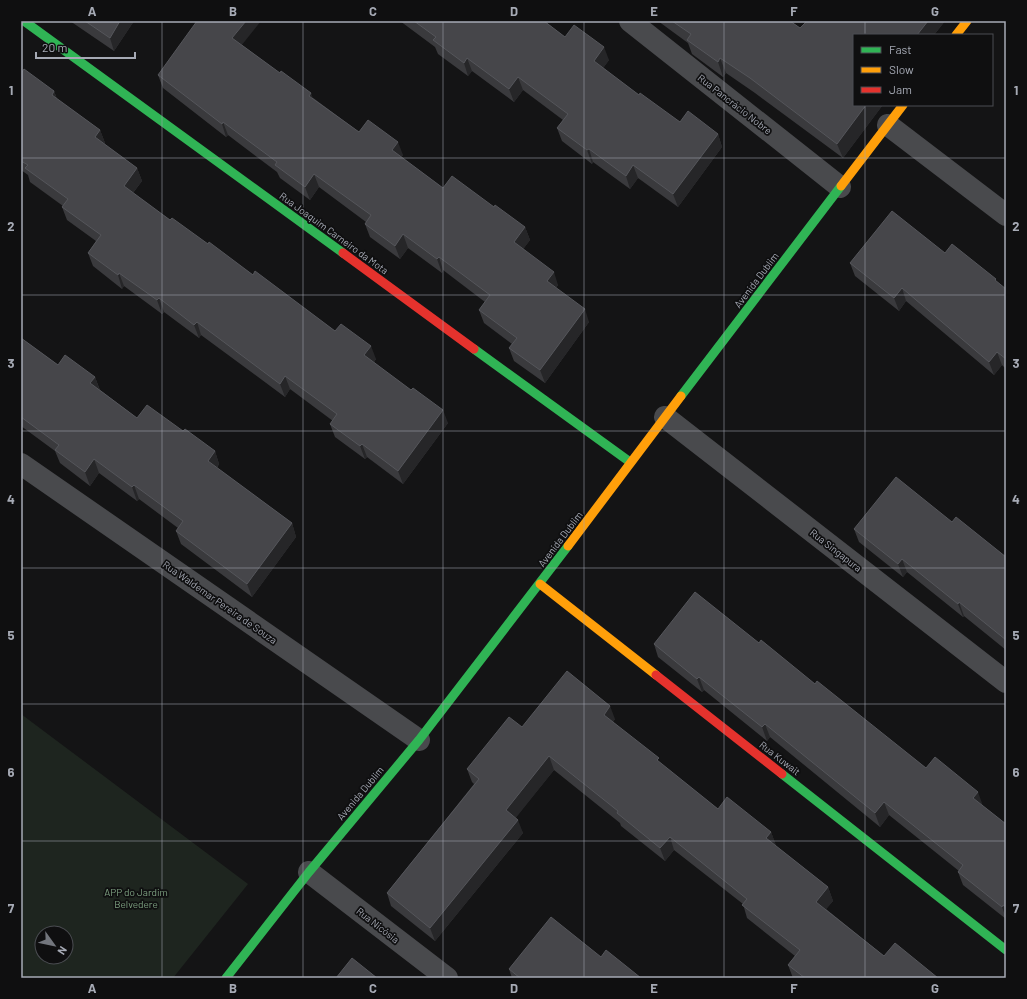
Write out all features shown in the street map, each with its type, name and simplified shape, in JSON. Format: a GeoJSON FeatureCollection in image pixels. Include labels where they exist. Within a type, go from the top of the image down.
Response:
{"type":"FeatureCollection","features":[{"type":"Feature","properties":{"kind":"street","name":"Rua Joaquim Carneiro da Mota"},"geometry":{"type":"LineString","coordinates":[[24,21],[630,462]]}},
{"type":"Feature","properties":{"kind":"street","name":"Rua Pancrácio Nobre"},"geometry":{"type":"LineString","coordinates":[[630,21],[840,187]]}},
{"type":"Feature","properties":{"kind":"street"},"geometry":{"type":"LineString","coordinates":[[957,34],[967,21]]}},
{"type":"Feature","properties":{"kind":"street","name":"Avenida Dublim"},"geometry":{"type":"LineString","coordinates":[[226,978],[309,872],[419,740],[540,584],[630,462],[770,281],[902,106]]}},
{"type":"Feature","properties":{"kind":"street"},"geometry":{"type":"LineString","coordinates":[[888,125],[1006,215]]}},
{"type":"Feature","properties":{"kind":"street","name":"Rua Singapura"},"geometry":{"type":"LineString","coordinates":[[665,417],[1006,682]]}},
{"type":"Feature","properties":{"kind":"street","name":"Rua Waldemar Pereira de Souza"},"geometry":{"type":"LineString","coordinates":[[21,464],[419,740]]}},
{"type":"Feature","properties":{"kind":"street","name":"Rua Kuwait"},"geometry":{"type":"LineString","coordinates":[[540,584],[1006,950]]}},
{"type":"Feature","properties":{"kind":"street","name":"Rua Nicósia"},"geometry":{"type":"LineString","coordinates":[[309,872],[447,978]]}},
{"type":"Feature","properties":{"kind":"green space","name":"APP do Jardim Belvedere"},"geometry":{"type":"Polygon","coordinates":[[[21,714],[248,884],[173,978],[21,978],[21,714]]]}},
{"type":"Feature","properties":{"kind":"building"},"geometry":{"type":"Polygon","coordinates":[[[85,21],[120,21],[110,38],[85,21]]]}},
{"type":"Feature","properties":{"kind":"building"},"geometry":{"type":"Polygon","coordinates":[[[197,21],[246,21],[232,38],[280,73],[281,71],[311,93],[309,96],[359,132],[368,120],[398,142],[392,150],[443,188],[452,176],[494,207],[495,205],[525,227],[514,242],[554,272],[547,281],[585,309],[540,370],[509,348],[517,338],[479,310],[490,295],[439,257],[437,259],[403,234],[395,246],[365,224],[371,215],[314,174],[305,187],[275,165],[277,162],[223,122],[222,124],[158,75],[197,21]]]}},
{"type":"Feature","properties":{"kind":"building"},"geometry":{"type":"Polygon","coordinates":[[[414,21],[544,21],[565,37],[574,25],[604,47],[594,61],[639,95],[640,93],[680,122],[688,111],[718,134],[673,194],[633,165],[626,176],[557,128],[568,114],[518,77],[509,89],[467,58],[464,63],[433,40],[436,37],[414,21]]]}},
{"type":"Feature","properties":{"kind":"building"},"geometry":{"type":"Polygon","coordinates":[[[672,21],[790,21],[800,28],[807,21],[928,21],[918,34],[853,34],[853,106],[865,106],[837,144],[750,78],[720,58],[718,62],[687,40],[691,34],[672,21]]]}},
{"type":"Feature","properties":{"kind":"building"},"geometry":{"type":"Polygon","coordinates":[[[24,69],[54,91],[52,95],[100,130],[95,137],[137,168],[124,186],[170,220],[172,218],[208,244],[209,242],[253,275],[255,271],[335,331],[341,324],[371,346],[364,355],[411,390],[413,388],[443,410],[398,471],[362,444],[360,446],[330,424],[337,414],[285,376],[280,384],[197,322],[194,325],[159,298],[157,300],[119,273],[118,275],[88,253],[101,235],[62,207],[68,199],[25,168],[28,165],[21,161],[21,71],[22,72],[24,69]]]}},
{"type":"Feature","properties":{"kind":"building"},"geometry":{"type":"Polygon","coordinates":[[[892,211],[945,253],[952,244],[996,279],[995,280],[1006,289],[1006,359],[997,352],[989,362],[902,288],[894,298],[850,263],[892,211]]]}},
{"type":"Feature","properties":{"kind":"building"},"geometry":{"type":"Polygon","coordinates":[[[21,338],[58,365],[65,355],[95,377],[90,383],[137,418],[147,405],[183,431],[185,429],[215,451],[208,461],[292,523],[247,584],[176,531],[183,521],[134,485],[132,487],[94,459],[85,472],[55,450],[59,445],[21,417],[21,338]]]}},
{"type":"Feature","properties":{"kind":"building"},"geometry":{"type":"Polygon","coordinates":[[[896,477],[952,522],[956,517],[1006,557],[1006,640],[902,559],[898,564],[854,529],[896,477]]]}},
{"type":"Feature","properties":{"kind":"building"},"geometry":{"type":"Polygon","coordinates":[[[695,592],[759,643],[761,640],[815,684],[817,681],[926,768],[935,757],[978,792],[973,798],[1006,824],[1006,907],[1003,905],[1002,907],[958,872],[963,865],[884,802],[875,813],[765,724],[762,727],[699,677],[697,679],[654,644],[695,592]]]}},
{"type":"Feature","properties":{"kind":"building"},"geometry":{"type":"Polygon","coordinates":[[[567,671],[610,706],[604,715],[659,758],[657,760],[718,809],[727,797],[771,832],[766,838],[828,887],[816,902],[884,956],[895,943],[938,978],[805,978],[788,965],[800,950],[742,905],[747,899],[670,837],[660,848],[617,813],[618,811],[549,756],[506,810],[518,820],[430,928],[387,893],[479,779],[467,769],[509,717],[522,727],[567,671]]]}},
{"type":"Feature","properties":{"kind":"building"},"geometry":{"type":"Polygon","coordinates":[[[551,917],[601,957],[606,950],[641,978],[520,978],[509,969],[551,917]]]}},
{"type":"Feature","properties":{"kind":"building"},"geometry":{"type":"Polygon","coordinates":[[[352,958],[377,978],[336,978],[352,958]]]}},
{"type":"Feature","properties":{"kind":"traffic: fast"},"geometry":{"type":"LineString","coordinates":[[24,21],[343,253]]}},
{"type":"Feature","properties":{"kind":"traffic: fast"},"geometry":{"type":"LineString","coordinates":[[681,396],[841,186]]}},
{"type":"Feature","properties":{"kind":"traffic: fast"},"geometry":{"type":"LineString","coordinates":[[474,349],[630,462]]}},
{"type":"Feature","properties":{"kind":"traffic: fast"},"geometry":{"type":"LineString","coordinates":[[226,978],[309,872],[419,740],[568,546]]}},
{"type":"Feature","properties":{"kind":"traffic: fast"},"geometry":{"type":"LineString","coordinates":[[782,774],[1006,950]]}},
{"type":"Feature","properties":{"kind":"traffic: slow"},"geometry":{"type":"LineString","coordinates":[[957,34],[967,21]]}},
{"type":"Feature","properties":{"kind":"traffic: slow"},"geometry":{"type":"LineString","coordinates":[[841,186],[902,106]]}},
{"type":"Feature","properties":{"kind":"traffic: slow"},"geometry":{"type":"LineString","coordinates":[[568,546],[681,396]]}},
{"type":"Feature","properties":{"kind":"traffic: slow"},"geometry":{"type":"LineString","coordinates":[[540,584],[656,675]]}},
{"type":"Feature","properties":{"kind":"traffic: jam"},"geometry":{"type":"LineString","coordinates":[[343,253],[474,349]]}},
{"type":"Feature","properties":{"kind":"traffic: jam"},"geometry":{"type":"LineString","coordinates":[[656,675],[782,774]]}}]}
